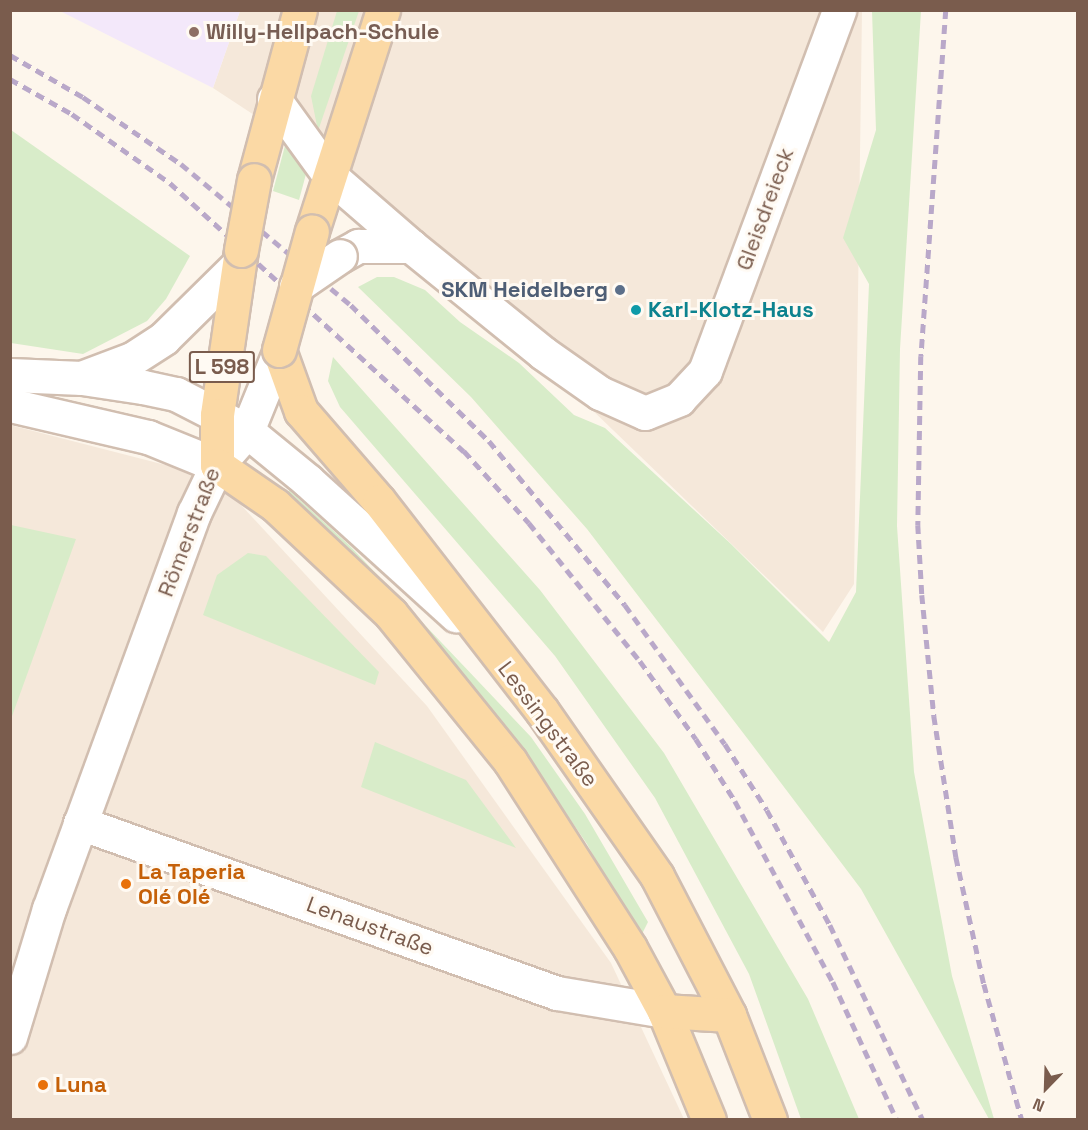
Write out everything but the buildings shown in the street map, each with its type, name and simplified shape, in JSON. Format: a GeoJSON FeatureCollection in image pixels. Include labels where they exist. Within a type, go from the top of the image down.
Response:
{"type":"FeatureCollection","features":[{"type":"Feature","properties":{"kind":"main road","name":"Römerstraße"},"geometry":{"type":"LineString","coordinates":[[217,465],[217,312],[238,265],[254,180],[274,99],[300,10]]}},
{"type":"Feature","properties":{"kind":"main road"},"geometry":{"type":"LineString","coordinates":[[383,10],[329,175],[278,353],[301,411],[379,501],[484,641]]}},
{"type":"Feature","properties":{"kind":"main road"},"geometry":{"type":"LineString","coordinates":[[217,465],[275,505],[317,544],[391,614],[453,686],[564,841],[664,1011],[709,1119]]}},
{"type":"Feature","properties":{"kind":"main road","name":"Lessingstraße"},"geometry":{"type":"LineString","coordinates":[[484,641],[542,711],[657,876],[729,1015],[770,1119]]}},
{"type":"Feature","properties":{"kind":"main road"},"geometry":{"type":"LineString","coordinates":[[664,1011],[729,1015]]}},
{"type":"Feature","properties":{"kind":"street","name":"Gleisdreieck"},"geometry":{"type":"LineString","coordinates":[[274,99],[329,175],[411,246],[543,353],[600,393],[645,412],[679,399],[705,371],[839,10]]}},
{"type":"Feature","properties":{"kind":"street"},"geometry":{"type":"LineString","coordinates":[[296,286],[358,246],[411,246]]}},
{"type":"Feature","properties":{"kind":"street"},"geometry":{"type":"LineString","coordinates":[[82,378],[132,359],[165,338],[217,312]]}},
{"type":"Feature","properties":{"kind":"street"},"geometry":{"type":"LineString","coordinates":[[10,405],[148,437],[217,465],[247,431],[278,353]]}},
{"type":"Feature","properties":{"kind":"street","name":"Lessingstraße"},"geometry":{"type":"LineString","coordinates":[[10,375],[82,378],[176,394],[247,431],[358,525],[484,641]]}},
{"type":"Feature","properties":{"kind":"street","name":"Römerstraße"},"geometry":{"type":"LineString","coordinates":[[10,1037],[49,909],[195,513],[217,465]]}},
{"type":"Feature","properties":{"kind":"street","name":"Lenaustraße"},"geometry":{"type":"LineString","coordinates":[[80,824],[557,993],[664,1011]]}},
{"type":"Feature","properties":{"kind":"shaded area"},"geometry":{"type":"Polygon","coordinates":[[[60,11],[240,11],[213,88],[60,11]]]}},
{"type":"Feature","properties":{"kind":"shaded area"},"geometry":{"type":"Polygon","coordinates":[[[240,11],[862,11],[854,584],[823,632],[352,179],[213,88],[240,11]]]}},
{"type":"Feature","properties":{"kind":"shaded area"},"geometry":{"type":"Polygon","coordinates":[[[10,425],[216,478],[427,706],[611,963],[684,1119],[11,1119],[10,425]]]}},
{"type":"Feature","properties":{"kind":"green space"},"geometry":{"type":"Polygon","coordinates":[[[337,11],[359,11],[318,131],[311,96],[337,11]]]}},
{"type":"Feature","properties":{"kind":"green space"},"geometry":{"type":"Polygon","coordinates":[[[872,11],[921,11],[900,349],[897,526],[914,772],[952,976],[994,1119],[989,1119],[861,889],[747,738],[587,529],[471,397],[358,287],[377,277],[394,277],[425,290],[460,322],[519,363],[574,415],[605,428],[731,544],[829,642],[856,592],[869,284],[843,238],[876,130],[872,11]]]}},
{"type":"Feature","properties":{"kind":"green space"},"geometry":{"type":"Polygon","coordinates":[[[11,130],[190,256],[166,299],[147,321],[83,354],[11,343],[11,130]]]}},
{"type":"Feature","properties":{"kind":"green space"},"geometry":{"type":"Polygon","coordinates":[[[287,138],[309,163],[299,200],[273,191],[287,138]]]}},
{"type":"Feature","properties":{"kind":"green space"},"geometry":{"type":"Polygon","coordinates":[[[333,357],[540,590],[664,753],[808,999],[859,1119],[801,1119],[749,974],[655,798],[555,656],[340,407],[328,381],[333,357]]]}},
{"type":"Feature","properties":{"kind":"green space"},"geometry":{"type":"Polygon","coordinates":[[[289,490],[349,545],[531,737],[585,814],[648,922],[639,940],[587,844],[518,743],[429,641],[285,499],[289,490]]]}},
{"type":"Feature","properties":{"kind":"green space"},"geometry":{"type":"Polygon","coordinates":[[[10,525],[76,539],[11,719],[10,525]]]}},
{"type":"Feature","properties":{"kind":"green space"},"geometry":{"type":"Polygon","coordinates":[[[248,553],[266,556],[379,672],[375,685],[203,615],[217,575],[248,553]]]}},
{"type":"Feature","properties":{"kind":"green space"},"geometry":{"type":"Polygon","coordinates":[[[375,742],[466,780],[516,848],[361,787],[375,742]]]}},
{"type":"Feature","properties":{"kind":"railway"},"geometry":{"type":"LineString","coordinates":[[946,10],[921,356],[918,525],[922,595],[934,716],[956,857],[984,984],[1022,1120]]}},
{"type":"Feature","properties":{"kind":"railway"},"geometry":{"type":"LineString","coordinates":[[10,55],[83,97],[181,164],[351,305],[489,441],[625,605],[725,744],[767,810],[830,925],[923,1120]]}},
{"type":"Feature","properties":{"kind":"railway"},"geometry":{"type":"LineString","coordinates":[[10,79],[72,114],[170,183],[464,451],[529,523],[640,661],[696,739],[735,801],[833,982],[897,1120]]}},
{"type":"Feature","properties":{"kind":"place","name":"Willy-Hellpach-Schule"},"geometry":{"type":"Point","coordinates":[194,32]}},
{"type":"Feature","properties":{"kind":"place","name":"SKM Heidelberg"},"geometry":{"type":"Point","coordinates":[620,290]}},
{"type":"Feature","properties":{"kind":"place","name":"Karl-Klotz-Haus"},"geometry":{"type":"Point","coordinates":[636,310]}},
{"type":"Feature","properties":{"kind":"place","name":"La Taperia Olé Olé"},"geometry":{"type":"Point","coordinates":[126,884]}},
{"type":"Feature","properties":{"kind":"place","name":"Luna"},"geometry":{"type":"Point","coordinates":[43,1085]}}]}
